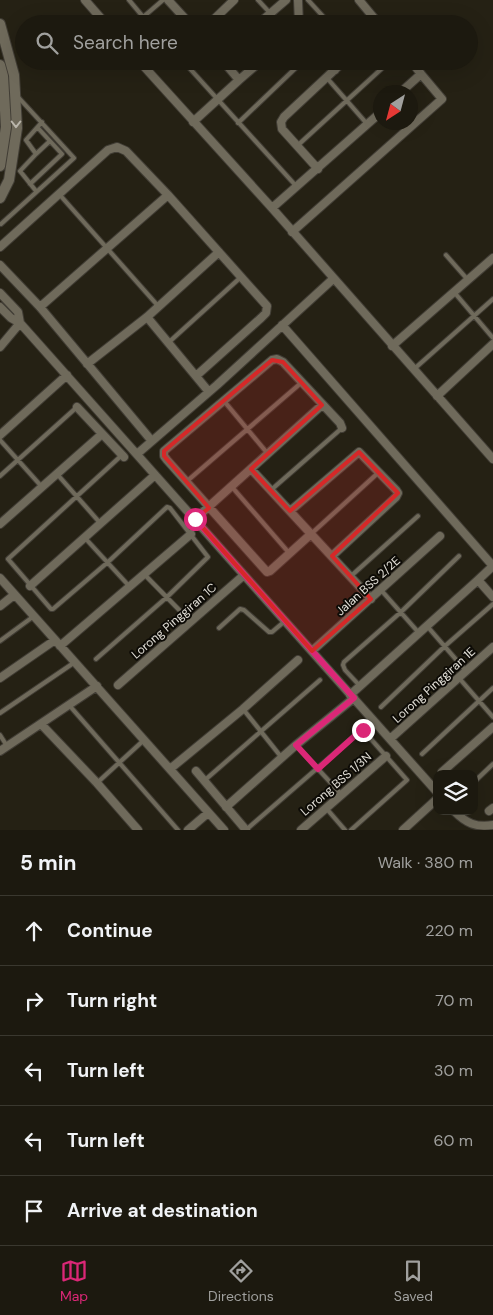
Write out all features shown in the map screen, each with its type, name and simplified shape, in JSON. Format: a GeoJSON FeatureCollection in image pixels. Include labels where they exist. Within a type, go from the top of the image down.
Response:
{"type":"FeatureCollection","features":[{"type":"Feature","properties":{"kind":"street"},"geometry":{"type":"LineString","coordinates":[[85,0],[98,15]]}},
{"type":"Feature","properties":{"kind":"street"},"geometry":{"type":"LineString","coordinates":[[168,0],[182,15]]}},
{"type":"Feature","properties":{"kind":"street"},"geometry":{"type":"LineString","coordinates":[[218,15],[234,0]]}},
{"type":"Feature","properties":{"kind":"street"},"geometry":{"type":"LineString","coordinates":[[270,14],[286,0]]}},
{"type":"Feature","properties":{"kind":"street"},"geometry":{"type":"LineString","coordinates":[[298,0],[298,15]]}},
{"type":"Feature","properties":{"kind":"street"},"geometry":{"type":"LineString","coordinates":[[358,0],[372,15]]}},
{"type":"Feature","properties":{"kind":"street"},"geometry":{"type":"LineString","coordinates":[[0,24],[14,75],[17,128],[8,180],[0,198]]}},
{"type":"Feature","properties":{"kind":"street"},"geometry":{"type":"LineString","coordinates":[[0,65],[3,76],[6,127],[0,166]]}},
{"type":"Feature","properties":{"kind":"street"},"geometry":{"type":"LineString","coordinates":[[147,70],[272,208],[493,459]]}},
{"type":"Feature","properties":{"kind":"street"},"geometry":{"type":"LineString","coordinates":[[231,70],[239,80]]}},
{"type":"Feature","properties":{"kind":"street"},"geometry":{"type":"LineString","coordinates":[[193,122],[251,70]]}},
{"type":"Feature","properties":{"kind":"street"},"geometry":{"type":"LineString","coordinates":[[318,169],[282,129],[281,122],[284,117],[335,70]]}},
{"type":"Feature","properties":{"kind":"street"},"geometry":{"type":"LineString","coordinates":[[292,232],[442,99],[418,70]]}},
{"type":"Feature","properties":{"kind":"street"},"geometry":{"type":"LineString","coordinates":[[409,85],[421,74]]}},
{"type":"Feature","properties":{"kind":"street"},"geometry":{"type":"LineString","coordinates":[[272,208],[373,120]]}},
{"type":"Feature","properties":{"kind":"street"},"geometry":{"type":"LineString","coordinates":[[0,247],[108,150],[117,147],[126,151],[267,306],[266,313],[196,376]]}},
{"type":"Feature","properties":{"kind":"street"},"geometry":{"type":"LineString","coordinates":[[40,307],[168,196]]}},
{"type":"Feature","properties":{"kind":"street"},"geometry":{"type":"LineString","coordinates":[[87,364],[159,307],[219,252]]}},
{"type":"Feature","properties":{"kind":"street"},"geometry":{"type":"LineString","coordinates":[[392,346],[493,258]]}},
{"type":"Feature","properties":{"kind":"street"},"geometry":{"type":"LineString","coordinates":[[0,265],[40,307],[151,440]]}},
{"type":"Feature","properties":{"kind":"street"},"geometry":{"type":"LineString","coordinates":[[137,454],[209,392],[333,279]]}},
{"type":"Feature","properties":{"kind":"street"},"geometry":{"type":"LineString","coordinates":[[0,293],[18,312],[20,323]]}},
{"type":"Feature","properties":{"kind":"street"},"geometry":{"type":"LineString","coordinates":[[0,307],[11,318],[20,323],[67,375],[433,787]]}},
{"type":"Feature","properties":{"kind":"street"},"geometry":{"type":"LineString","coordinates":[[147,317],[209,392]]}},
{"type":"Feature","properties":{"kind":"street"},"geometry":{"type":"LineString","coordinates":[[0,347],[20,323]]}},
{"type":"Feature","properties":{"kind":"street"},"geometry":{"type":"LineString","coordinates":[[226,807],[352,696],[360,686],[493,566],[282,325]]}},
{"type":"Feature","properties":{"kind":"street"},"geometry":{"type":"LineString","coordinates":[[437,396],[493,344]]}},
{"type":"Feature","properties":{"kind":"street"},"geometry":{"type":"LineString","coordinates":[[311,534],[267,572],[167,460],[164,456],[164,451],[272,360],[277,359],[282,362],[342,428]]}},
{"type":"Feature","properties":{"kind":"street"},"geometry":{"type":"LineString","coordinates":[[0,435],[67,375]]}},
{"type":"Feature","properties":{"kind":"street"},"geometry":{"type":"LineString","coordinates":[[195,519],[322,405]]}},
{"type":"Feature","properties":{"kind":"street"},"geometry":{"type":"LineString","coordinates":[[77,407],[123,456]]}},
{"type":"Feature","properties":{"kind":"street"},"geometry":{"type":"LineString","coordinates":[[0,524],[102,434]]}},
{"type":"Feature","properties":{"kind":"street"},"geometry":{"type":"LineString","coordinates":[[290,511],[359,452],[379,472],[398,493],[396,497],[332,556]]}},
{"type":"Feature","properties":{"kind":"street"},"geometry":{"type":"LineString","coordinates":[[251,469],[351,576],[370,599]]}},
{"type":"Feature","properties":{"kind":"street"},"geometry":{"type":"LineString","coordinates":[[30,586],[155,475]]}},
{"type":"Feature","properties":{"kind":"street"},"geometry":{"type":"LineString","coordinates":[[0,678],[58,643],[130,587],[191,534]]}},
{"type":"Feature","properties":{"kind":"street","name":"Jalan BSS 2/2E"},"geometry":{"type":"LineString","coordinates":[[312,651],[440,536]]}},
{"type":"Feature","properties":{"kind":"street","name":"Lorong Pinggiran 1C"},"geometry":{"type":"LineString","coordinates":[[118,685],[244,575]]}},
{"type":"Feature","properties":{"kind":"street"},"geometry":{"type":"LineString","coordinates":[[0,578],[224,830]]}},
{"type":"Feature","properties":{"kind":"street"},"geometry":{"type":"LineString","coordinates":[[478,580],[493,597]]}},
{"type":"Feature","properties":{"kind":"street"},"geometry":{"type":"LineString","coordinates":[[0,606],[14,595]]}},
{"type":"Feature","properties":{"kind":"street","name":"Lorong Pinggiran 1E"},"geometry":{"type":"LineString","coordinates":[[390,739],[493,647]]}},
{"type":"Feature","properties":{"kind":"street"},"geometry":{"type":"LineString","coordinates":[[170,769],[243,709],[298,660]]}},
{"type":"Feature","properties":{"kind":"street"},"geometry":{"type":"LineString","coordinates":[[0,751],[97,686]]}},
{"type":"Feature","properties":{"kind":"street"},"geometry":{"type":"LineString","coordinates":[[41,724],[138,830]]}},
{"type":"Feature","properties":{"kind":"street"},"geometry":{"type":"LineString","coordinates":[[445,770],[493,727]]}},
{"type":"Feature","properties":{"kind":"street","name":"Lorong BSS 1/3N"},"geometry":{"type":"LineString","coordinates":[[301,830],[386,756]]}},
{"type":"Feature","properties":{"kind":"street"},"geometry":{"type":"LineString","coordinates":[[196,771],[246,830]]}},
{"type":"Feature","properties":{"kind":"street"},"geometry":{"type":"LineString","coordinates":[[403,830],[433,803]]}},
{"type":"Feature","properties":{"kind":"street"},"geometry":{"type":"LineString","coordinates":[[188,830],[208,813]]}},
{"type":"Feature","properties":{"kind":"street"},"geometry":{"type":"LineString","coordinates":[[458,815],[465,822],[481,827],[493,825]]}},
{"type":"Feature","properties":{"kind":"lane"},"geometry":{"type":"LineString","coordinates":[[129,0],[141,15]]}},
{"type":"Feature","properties":{"kind":"lane"},"geometry":{"type":"LineString","coordinates":[[145,15],[163,0]]}},
{"type":"Feature","properties":{"kind":"lane"},"geometry":{"type":"LineString","coordinates":[[258,0],[270,14]]}},
{"type":"Feature","properties":{"kind":"lane"},"geometry":{"type":"LineString","coordinates":[[308,0],[322,15]]}},
{"type":"Feature","properties":{"kind":"lane"},"geometry":{"type":"LineString","coordinates":[[191,70],[297,187]]}},
{"type":"Feature","properties":{"kind":"lane"},"geometry":{"type":"LineString","coordinates":[[238,123],[294,70]]}},
{"type":"Feature","properties":{"kind":"lane"},"geometry":{"type":"LineString","coordinates":[[297,146],[380,70]]}},
{"type":"Feature","properties":{"kind":"lane"},"geometry":{"type":"LineString","coordinates":[[327,78],[368,125]]}},
{"type":"Feature","properties":{"kind":"lane"},"geometry":{"type":"LineString","coordinates":[[1,224],[74,158],[15,94]]}},
{"type":"Feature","properties":{"kind":"lane"},"geometry":{"type":"LineString","coordinates":[[36,154],[26,140],[42,122]]}},
{"type":"Feature","properties":{"kind":"lane"},"geometry":{"type":"LineString","coordinates":[[30,184],[62,154],[38,128]]}},
{"type":"Feature","properties":{"kind":"lane"},"geometry":{"type":"LineString","coordinates":[[36,191],[20,172],[50,141]]}},
{"type":"Feature","properties":{"kind":"lane"},"geometry":{"type":"LineString","coordinates":[[59,193],[159,307]]}},
{"type":"Feature","properties":{"kind":"lane"},"geometry":{"type":"LineString","coordinates":[[446,255],[468,280]]}},
{"type":"Feature","properties":{"kind":"lane"},"geometry":{"type":"LineString","coordinates":[[168,342],[242,277]]}},
{"type":"Feature","properties":{"kind":"lane"},"geometry":{"type":"LineString","coordinates":[[454,292],[493,338]]}},
{"type":"Feature","properties":{"kind":"lane"},"geometry":{"type":"LineString","coordinates":[[413,370],[493,299]]}},
{"type":"Feature","properties":{"kind":"lane"},"geometry":{"type":"LineString","coordinates":[[186,482],[301,383]]}},
{"type":"Feature","properties":{"kind":"lane"},"geometry":{"type":"LineString","coordinates":[[224,401],[268,454]]}},
{"type":"Feature","properties":{"kind":"lane"},"geometry":{"type":"LineString","coordinates":[[0,476],[77,407]]}},
{"type":"Feature","properties":{"kind":"lane"},"geometry":{"type":"LineString","coordinates":[[271,490],[342,428]]}},
{"type":"Feature","properties":{"kind":"lane"},"geometry":{"type":"LineString","coordinates":[[0,440],[42,487]]}},
{"type":"Feature","properties":{"kind":"lane"},"geometry":{"type":"LineString","coordinates":[[96,659],[167,597],[208,557],[170,508],[167,507],[108,562],[53,609],[30,586],[8,559],[76,495],[123,456]]}},
{"type":"Feature","properties":{"kind":"lane"},"geometry":{"type":"LineString","coordinates":[[311,534],[379,472]]}},
{"type":"Feature","properties":{"kind":"lane"},"geometry":{"type":"LineString","coordinates":[[57,474],[101,524]]}},
{"type":"Feature","properties":{"kind":"lane"},"geometry":{"type":"LineString","coordinates":[[232,487],[290,554]]}},
{"type":"Feature","properties":{"kind":"lane"},"geometry":{"type":"LineString","coordinates":[[351,576],[418,516]]}},
{"type":"Feature","properties":{"kind":"lane"},"geometry":{"type":"LineString","coordinates":[[85,538],[130,587]]}},
{"type":"Feature","properties":{"kind":"lane"},"geometry":{"type":"LineString","coordinates":[[360,686],[345,670],[344,662],[401,612],[459,556]]}},
{"type":"Feature","properties":{"kind":"lane"},"geometry":{"type":"LineString","coordinates":[[144,574],[190,621]]}},
{"type":"Feature","properties":{"kind":"lane"},"geometry":{"type":"LineString","coordinates":[[381,589],[419,633]]}},
{"type":"Feature","properties":{"kind":"lane"},"geometry":{"type":"LineString","coordinates":[[380,707],[493,604]]}},
{"type":"Feature","properties":{"kind":"lane"},"geometry":{"type":"LineString","coordinates":[[219,628],[240,608],[269,632],[272,632],[285,620]]}},
{"type":"Feature","properties":{"kind":"lane"},"geometry":{"type":"LineString","coordinates":[[0,641],[34,616]]}},
{"type":"Feature","properties":{"kind":"lane"},"geometry":{"type":"LineString","coordinates":[[427,626],[466,671]]}},
{"type":"Feature","properties":{"kind":"lane"},"geometry":{"type":"LineString","coordinates":[[0,713],[76,662]]}},
{"type":"Feature","properties":{"kind":"lane"},"geometry":{"type":"LineString","coordinates":[[459,678],[493,717]]}},
{"type":"Feature","properties":{"kind":"lane"},"geometry":{"type":"LineString","coordinates":[[205,780],[320,680]]}},
{"type":"Feature","properties":{"kind":"lane"},"geometry":{"type":"LineString","coordinates":[[422,754],[493,688]]}},
{"type":"Feature","properties":{"kind":"lane"},"geometry":{"type":"LineString","coordinates":[[70,705],[178,830]]}},
{"type":"Feature","properties":{"kind":"lane"},"geometry":{"type":"LineString","coordinates":[[243,709],[282,758]]}},
{"type":"Feature","properties":{"kind":"lane"},"geometry":{"type":"LineString","coordinates":[[246,830],[363,730],[407,780],[351,830]]}},
{"type":"Feature","properties":{"kind":"lane"},"geometry":{"type":"LineString","coordinates":[[0,735],[7,746]]}},
{"type":"Feature","properties":{"kind":"lane"},"geometry":{"type":"LineString","coordinates":[[97,783],[144,740]]}},
{"type":"Feature","properties":{"kind":"lane"},"geometry":{"type":"LineString","coordinates":[[296,745],[342,794]]}},
{"type":"Feature","properties":{"kind":"lane"},"geometry":{"type":"LineString","coordinates":[[478,778],[493,764]]}},
{"type":"Feature","properties":{"kind":"lane"},"geometry":{"type":"LineString","coordinates":[[326,808],[345,830]]}},
{"type":"Feature","properties":{"kind":"highlighted area"},"geometry":{"type":"Polygon","coordinates":[[[272,360],[283,362],[322,405],[251,469],[290,511],[359,452],[398,493],[332,556],[371,599],[312,651],[195,519],[209,508],[164,456],[164,451],[272,360]]]}},
{"type":"Feature","properties":{"kind":"route"},"geometry":{"type":"LineString","coordinates":[[195,519],[354,698],[296,745],[318,769],[363,730]]}}]}
